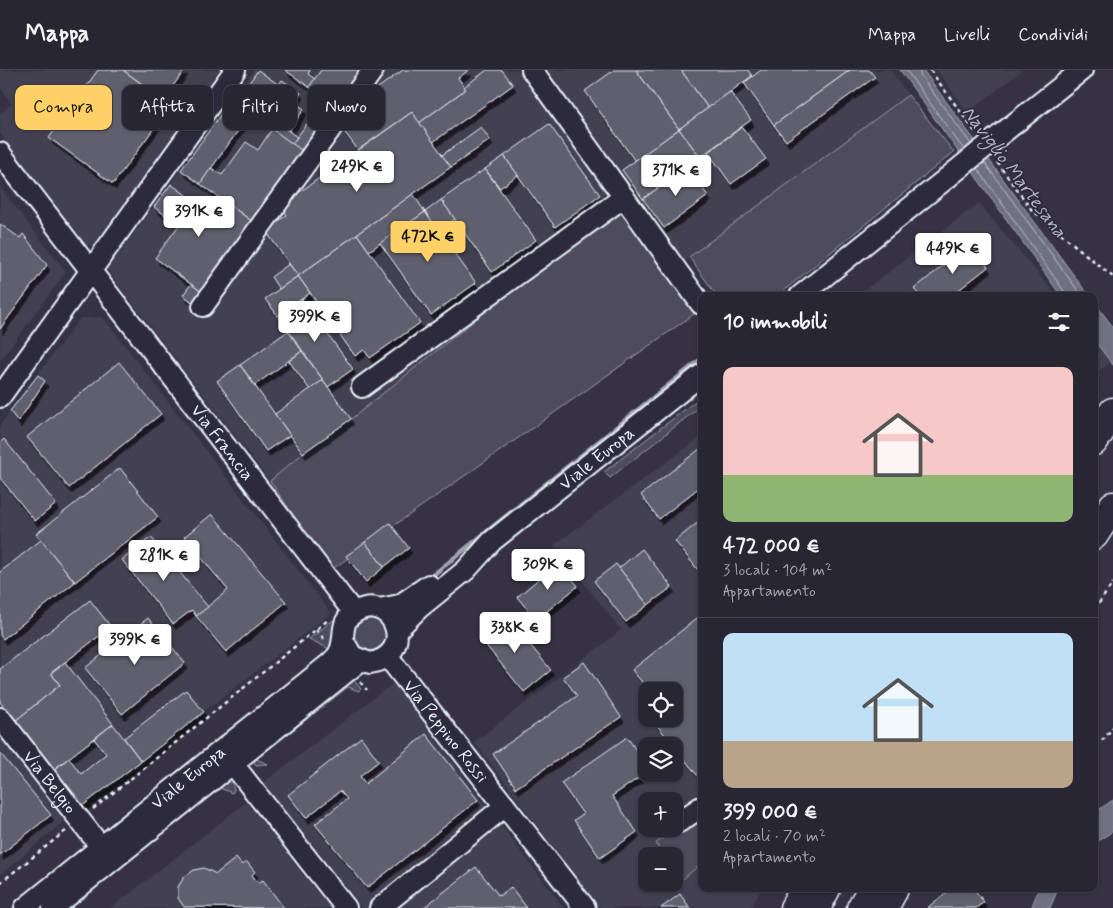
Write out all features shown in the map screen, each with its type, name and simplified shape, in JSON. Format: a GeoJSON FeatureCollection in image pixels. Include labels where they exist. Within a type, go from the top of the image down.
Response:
{"type":"FeatureCollection","features":[{"type":"Feature","properties":{"kind":"highway"},"geometry":{"type":"LineString","coordinates":[[1098,435],[1113,412]]}},
{"type":"Feature","properties":{"kind":"highway"},"geometry":{"type":"LineString","coordinates":[[1098,530],[1113,506]]}},
{"type":"Feature","properties":{"kind":"highway"},"geometry":{"type":"LineString","coordinates":[[794,908],[803,892]]}},
{"type":"Feature","properties":{"kind":"highway"},"geometry":{"type":"LineString","coordinates":[[816,908],[824,892]]}},
{"type":"Feature","properties":{"kind":"highway"},"geometry":{"type":"LineString","coordinates":[[861,908],[870,892]]}},
{"type":"Feature","properties":{"kind":"highway"},"geometry":{"type":"LineString","coordinates":[[877,908],[886,892]]}},
{"type":"Feature","properties":{"kind":"highway"},"geometry":{"type":"LineString","coordinates":[[884,908],[892,892]]}},
{"type":"Feature","properties":{"kind":"street"},"geometry":{"type":"LineString","coordinates":[[0,397],[235,70]]}},
{"type":"Feature","properties":{"kind":"street"},"geometry":{"type":"LineString","coordinates":[[203,306],[373,70]]}},
{"type":"Feature","properties":{"kind":"street"},"geometry":{"type":"LineString","coordinates":[[532,70],[698,300]]}},
{"type":"Feature","properties":{"kind":"street"},"geometry":{"type":"LineString","coordinates":[[805,292],[1082,70]]}},
{"type":"Feature","properties":{"kind":"street","name":"Via Francia"},"geometry":{"type":"LineString","coordinates":[[0,153],[350,609]]}},
{"type":"Feature","properties":{"kind":"street"},"geometry":{"type":"LineString","coordinates":[[362,387],[624,196]]}},
{"type":"Feature","properties":{"kind":"street","name":"Viale Europa"},"geometry":{"type":"LineString","coordinates":[[388,656],[394,649],[397,630],[419,608],[466,570],[492,542],[698,377]]}},
{"type":"Feature","properties":{"kind":"street","name":"Viale Europa"},"geometry":{"type":"LineString","coordinates":[[25,908],[328,664],[338,654],[344,624],[350,609],[390,608],[411,599],[459,561],[492,542]]}},
{"type":"Feature","properties":{"kind":"street"},"geometry":{"type":"LineString","coordinates":[[379,609],[392,619],[397,630]]}},
{"type":"Feature","properties":{"kind":"street"},"geometry":{"type":"LineString","coordinates":[[342,640],[349,653],[360,661],[370,663],[388,656]]}},
{"type":"Feature","properties":{"kind":"street","name":"Via Peppino Rossi"},"geometry":{"type":"LineString","coordinates":[[388,656],[585,908]]}},
{"type":"Feature","properties":{"kind":"street","name":"Viale Europa"},"geometry":{"type":"LineString","coordinates":[[53,908],[360,661]]}},
{"type":"Feature","properties":{"kind":"street","name":"Via Belgio"},"geometry":{"type":"LineString","coordinates":[[0,718],[102,847]]}},
{"type":"Feature","properties":{"kind":"street"},"geometry":{"type":"LineString","coordinates":[[233,764],[346,908]]}},
{"type":"Feature","properties":{"kind":"street"},"geometry":{"type":"LineString","coordinates":[[380,908],[505,806]]}},
{"type":"Feature","properties":{"kind":"street"},"geometry":{"type":"LineString","coordinates":[[683,819],[698,809]]}},
{"type":"Feature","properties":{"kind":"path"},"geometry":{"type":"LineString","coordinates":[[930,70],[976,133]]}},
{"type":"Feature","properties":{"kind":"path"},"geometry":{"type":"LineString","coordinates":[[996,162],[1031,210],[1113,277]]}},
{"type":"Feature","properties":{"kind":"path"},"geometry":{"type":"LineString","coordinates":[[1098,604],[1113,583]]}},
{"type":"Feature","properties":{"kind":"path"},"geometry":{"type":"LineString","coordinates":[[0,883],[350,609]]}},
{"type":"Feature","properties":{"kind":"path"},"geometry":{"type":"LineString","coordinates":[[1098,741],[1104,739],[1113,728]]}},
{"type":"Feature","properties":{"kind":"shaded area"},"geometry":{"type":"Polygon","coordinates":[[[0,70],[219,70],[209,85],[122,85],[122,130],[179,130],[103,244],[81,246],[0,133],[0,113],[12,104],[0,86],[0,70]]]}},
{"type":"Feature","properties":{"kind":"shaded area"},"geometry":{"type":"Polygon","coordinates":[[[254,70],[890,70],[908,95],[671,271],[618,205],[351,419],[303,453],[270,481],[107,270],[210,130],[213,130],[213,126],[223,112],[223,130],[297,130],[297,85],[243,85],[254,70]]]}},
{"type":"Feature","properties":{"kind":"shaded area"},"geometry":{"type":"Polygon","coordinates":[[[937,70],[1022,70],[968,113],[937,70]]]}},
{"type":"Feature","properties":{"kind":"shaded area"},"geometry":{"type":"Polygon","coordinates":[[[908,95],[954,152],[782,292],[714,292],[689,257],[908,95]]]}},
{"type":"Feature","properties":{"kind":"shaded area"},"geometry":{"type":"Polygon","coordinates":[[[0,187],[66,272],[0,361],[0,187]]]}},
{"type":"Feature","properties":{"kind":"shaded area"},"geometry":{"type":"Polygon","coordinates":[[[979,203],[1054,292],[862,292],[979,203]]]}},
{"type":"Feature","properties":{"kind":"shaded area"},"geometry":{"type":"Polygon","coordinates":[[[619,205],[697,312],[331,570],[270,481],[303,453],[351,419],[619,205]]]}},
{"type":"Feature","properties":{"kind":"shaded area"},"geometry":{"type":"Polygon","coordinates":[[[103,317],[331,613],[81,807],[0,702],[0,425],[80,318],[103,317]]]}},
{"type":"Feature","properties":{"kind":"shaded area"},"geometry":{"type":"Polygon","coordinates":[[[1098,344],[1112,361],[1098,372],[1098,344]]]}},
{"type":"Feature","properties":{"kind":"shaded area"},"geometry":{"type":"Polygon","coordinates":[[[698,399],[698,408],[610,478],[604,472],[698,399]]]}},
{"type":"Feature","properties":{"kind":"shaded area"},"geometry":{"type":"Polygon","coordinates":[[[698,439],[698,815],[683,825],[683,792],[638,792],[638,837],[665,837],[656,843],[658,847],[638,847],[638,892],[683,892],[683,879],[698,866],[698,892],[759,892],[751,908],[600,908],[474,742],[621,630],[554,545],[698,439]]]}},
{"type":"Feature","properties":{"kind":"shaded area"},"geometry":{"type":"Polygon","coordinates":[[[341,614],[331,654],[327,648],[309,639],[341,614]]]}},
{"type":"Feature","properties":{"kind":"shaded area"},"geometry":{"type":"Polygon","coordinates":[[[370,619],[376,620],[381,624],[385,629],[385,641],[381,646],[376,650],[370,651],[364,650],[359,646],[355,641],[354,635],[355,629],[359,624],[364,620],[370,619]]]}},
{"type":"Feature","properties":{"kind":"shaded area"},"geometry":{"type":"Polygon","coordinates":[[[352,678],[361,689],[359,691],[348,687],[256,759],[268,764],[256,765],[254,762],[255,757],[352,678]]]}},
{"type":"Feature","properties":{"kind":"shaded area"},"geometry":{"type":"Polygon","coordinates":[[[393,683],[564,908],[362,908],[263,783],[393,683]]]}},
{"type":"Feature","properties":{"kind":"shaded area"},"geometry":{"type":"Polygon","coordinates":[[[0,729],[69,817],[0,875],[0,729]]]}},
{"type":"Feature","properties":{"kind":"shaded area"},"geometry":{"type":"Polygon","coordinates":[[[224,781],[232,784],[234,790],[232,793],[220,788],[70,908],[64,908],[224,781]]]}},
{"type":"Feature","properties":{"kind":"shaded area"},"geometry":{"type":"Polygon","coordinates":[[[246,802],[330,908],[111,908],[246,802]]]}},
{"type":"Feature","properties":{"kind":"shaded area"},"geometry":{"type":"Polygon","coordinates":[[[698,815],[698,866],[683,879],[683,847],[658,847],[656,843],[665,837],[683,837],[683,825],[698,815]]]}},
{"type":"Feature","properties":{"kind":"water"},"geometry":{"type":"Polygon","coordinates":[[[900,70],[923,70],[1086,292],[1058,292],[900,70]]]}},
{"type":"Feature","properties":{"kind":"water"},"geometry":{"type":"Polygon","coordinates":[[[1098,307],[1113,327],[1113,365],[1098,345],[1098,307]]]}},
{"type":"Feature","properties":{"kind":"water"},"geometry":{"type":"Polygon","coordinates":[[[1113,800],[1113,831],[1098,841],[1098,810],[1113,800]]]}},
{"type":"Feature","properties":{"kind":"water"},"geometry":{"type":"Polygon","coordinates":[[[1038,892],[1057,892],[1050,908],[1031,908],[1038,892]]]}},
{"type":"Feature","properties":{"kind":"building"},"geometry":{"type":"Polygon","coordinates":[[[98,70],[123,70],[144,85],[122,85],[122,130],[153,130],[113,184],[49,138],[55,130],[112,130],[112,85],[87,85],[98,70]]]}},
{"type":"Feature","properties":{"kind":"building"},"geometry":{"type":"Polygon","coordinates":[[[123,70],[185,70],[174,85],[144,85],[123,70]]]}},
{"type":"Feature","properties":{"kind":"building"},"geometry":{"type":"Polygon","coordinates":[[[258,70],[279,85],[248,85],[258,70]]]}},
{"type":"Feature","properties":{"kind":"building"},"geometry":{"type":"Polygon","coordinates":[[[285,70],[310,70],[308,74],[315,79],[310,85],[307,86],[285,70]]]}},
{"type":"Feature","properties":{"kind":"building"},"geometry":{"type":"Polygon","coordinates":[[[321,70],[363,70],[352,85],[310,85],[321,70]]]}},
{"type":"Feature","properties":{"kind":"building"},"geometry":{"type":"Polygon","coordinates":[[[403,70],[469,70],[458,78],[466,89],[419,123],[412,112],[358,150],[343,130],[385,130],[385,85],[382,85],[403,70]]]}},
{"type":"Feature","properties":{"kind":"building"},"geometry":{"type":"Polygon","coordinates":[[[487,70],[502,70],[513,85],[433,142],[419,123],[466,89],[464,87],[487,70]]]}},
{"type":"Feature","properties":{"kind":"building"},"geometry":{"type":"Polygon","coordinates":[[[614,70],[636,70],[679,129],[635,161],[585,91],[614,70]]]}},
{"type":"Feature","properties":{"kind":"building"},"geometry":{"type":"Polygon","coordinates":[[[636,70],[681,70],[708,108],[679,129],[636,70]]]}},
{"type":"Feature","properties":{"kind":"building"},"geometry":{"type":"Polygon","coordinates":[[[681,70],[748,70],[752,76],[708,108],[681,70]]]}},
{"type":"Feature","properties":{"kind":"building"},"geometry":{"type":"Polygon","coordinates":[[[761,70],[850,70],[774,125],[744,83],[761,70]]]}},
{"type":"Feature","properties":{"kind":"building"},"geometry":{"type":"Polygon","coordinates":[[[850,70],[869,70],[875,77],[786,141],[774,125],[850,70]]]}},
{"type":"Feature","properties":{"kind":"building"},"geometry":{"type":"Polygon","coordinates":[[[282,80],[289,85],[278,85],[282,80]]]}},
{"type":"Feature","properties":{"kind":"building"},"geometry":{"type":"Polygon","coordinates":[[[297,90],[301,93],[297,99],[297,90]]]}},
{"type":"Feature","properties":{"kind":"building"},"geometry":{"type":"Polygon","coordinates":[[[730,92],[751,120],[700,157],[679,129],[730,92]]]}},
{"type":"Feature","properties":{"kind":"building"},"geometry":{"type":"Polygon","coordinates":[[[297,104],[304,109],[297,119],[297,104]]]}},
{"type":"Feature","properties":{"kind":"building"},"geometry":{"type":"Polygon","coordinates":[[[223,111],[223,130],[239,130],[200,184],[181,170],[210,130],[213,130],[213,125],[223,111]]]}},
{"type":"Feature","properties":{"kind":"building"},"geometry":{"type":"Polygon","coordinates":[[[412,112],[451,167],[298,276],[265,230],[287,215],[280,206],[412,112]]]}},
{"type":"Feature","properties":{"kind":"building"},"geometry":{"type":"Polygon","coordinates":[[[307,124],[307,130],[320,130],[304,152],[292,144],[307,124]]]}},
{"type":"Feature","properties":{"kind":"building"},"geometry":{"type":"Polygon","coordinates":[[[549,124],[600,195],[555,227],[504,156],[549,124]]]}},
{"type":"Feature","properties":{"kind":"building"},"geometry":{"type":"Polygon","coordinates":[[[481,127],[490,140],[451,167],[442,155],[481,127]]]}},
{"type":"Feature","properties":{"kind":"building"},"geometry":{"type":"Polygon","coordinates":[[[742,127],[766,159],[731,184],[708,152],[742,127]]]}},
{"type":"Feature","properties":{"kind":"building"},"geometry":{"type":"Polygon","coordinates":[[[679,129],[700,157],[643,199],[622,170],[679,129]]]}},
{"type":"Feature","properties":{"kind":"building"},"geometry":{"type":"Polygon","coordinates":[[[271,130],[273,130],[304,152],[253,222],[200,184],[211,168],[222,175],[246,142],[258,150],[271,130]]]}},
{"type":"Feature","properties":{"kind":"building"},"geometry":{"type":"Polygon","coordinates":[[[273,130],[287,130],[297,137],[292,144],[273,130]]]}},
{"type":"Feature","properties":{"kind":"building"},"geometry":{"type":"Polygon","coordinates":[[[504,156],[518,175],[500,188],[485,169],[504,156]]]}},
{"type":"Feature","properties":{"kind":"building"},"geometry":{"type":"Polygon","coordinates":[[[687,167],[708,196],[664,228],[643,199],[687,167]]]}},
{"type":"Feature","properties":{"kind":"building"},"geometry":{"type":"Polygon","coordinates":[[[485,169],[536,240],[492,272],[441,200],[485,169]]]}},
{"type":"Feature","properties":{"kind":"building"},"geometry":{"type":"Polygon","coordinates":[[[171,184],[218,218],[228,204],[253,222],[203,293],[155,258],[179,225],[154,207],[171,184]]]}},
{"type":"Feature","properties":{"kind":"building"},"geometry":{"type":"Polygon","coordinates":[[[413,194],[425,212],[369,251],[357,234],[413,194]]]}},
{"type":"Feature","properties":{"kind":"building"},"geometry":{"type":"Polygon","coordinates":[[[441,200],[455,219],[439,231],[425,212],[441,200]]]}},
{"type":"Feature","properties":{"kind":"building"},"geometry":{"type":"Polygon","coordinates":[[[425,212],[476,283],[431,315],[380,243],[425,212]]]}},
{"type":"Feature","properties":{"kind":"building"},"geometry":{"type":"Polygon","coordinates":[[[0,224],[20,238],[23,234],[47,265],[0,329],[0,224]]]}},
{"type":"Feature","properties":{"kind":"building"},"geometry":{"type":"Polygon","coordinates":[[[357,234],[420,323],[370,358],[364,350],[355,356],[298,276],[357,234]]]}},
{"type":"Feature","properties":{"kind":"building"},"geometry":{"type":"Polygon","coordinates":[[[970,244],[988,267],[956,292],[917,292],[914,289],[970,244]]]}},
{"type":"Feature","properties":{"kind":"building"},"geometry":{"type":"Polygon","coordinates":[[[289,264],[298,276],[279,289],[271,277],[289,264]]]}},
{"type":"Feature","properties":{"kind":"building"},"geometry":{"type":"Polygon","coordinates":[[[298,276],[310,293],[278,316],[265,299],[298,276]]]}},
{"type":"Feature","properties":{"kind":"building"},"geometry":{"type":"Polygon","coordinates":[[[191,284],[203,293],[195,304],[183,295],[191,284]]]}},
{"type":"Feature","properties":{"kind":"building"},"geometry":{"type":"Polygon","coordinates":[[[302,299],[353,369],[328,387],[278,316],[302,299]]]}},
{"type":"Feature","properties":{"kind":"building"},"geometry":{"type":"Polygon","coordinates":[[[288,331],[302,351],[255,385],[240,365],[288,331]]]}},
{"type":"Feature","properties":{"kind":"building"},"geometry":{"type":"Polygon","coordinates":[[[302,351],[323,380],[310,390],[289,361],[302,351]]]}},
{"type":"Feature","properties":{"kind":"building"},"geometry":{"type":"Polygon","coordinates":[[[119,362],[161,414],[69,488],[27,437],[119,362]]]}},
{"type":"Feature","properties":{"kind":"building"},"geometry":{"type":"Polygon","coordinates":[[[240,365],[290,435],[266,451],[217,381],[240,365]]]}},
{"type":"Feature","properties":{"kind":"building"},"geometry":{"type":"Polygon","coordinates":[[[38,375],[45,381],[18,422],[10,411],[38,375]]]}},
{"type":"Feature","properties":{"kind":"building"},"geometry":{"type":"Polygon","coordinates":[[[323,380],[351,419],[303,453],[275,414],[323,380]]]}},
{"type":"Feature","properties":{"kind":"building"},"geometry":{"type":"Polygon","coordinates":[[[4,439],[56,504],[35,521],[0,478],[0,443],[4,439]]]}},
{"type":"Feature","properties":{"kind":"building"},"geometry":{"type":"Polygon","coordinates":[[[698,450],[698,488],[659,519],[641,495],[698,450]]]}},
{"type":"Feature","properties":{"kind":"building"},"geometry":{"type":"Polygon","coordinates":[[[120,468],[158,517],[75,582],[36,534],[120,468]]]}},
{"type":"Feature","properties":{"kind":"building"},"geometry":{"type":"Polygon","coordinates":[[[212,514],[286,602],[226,652],[196,616],[228,590],[184,537],[212,514]]]}},
{"type":"Feature","properties":{"kind":"building"},"geometry":{"type":"Polygon","coordinates":[[[698,522],[698,570],[675,541],[698,522]]]}},
{"type":"Feature","properties":{"kind":"building"},"geometry":{"type":"Polygon","coordinates":[[[390,523],[409,548],[384,567],[365,542],[390,523]]]}},
{"type":"Feature","properties":{"kind":"building"},"geometry":{"type":"Polygon","coordinates":[[[151,537],[208,607],[196,616],[192,610],[173,624],[122,560],[151,537]]]}},
{"type":"Feature","properties":{"kind":"building"},"geometry":{"type":"Polygon","coordinates":[[[41,540],[75,582],[3,639],[0,635],[0,572],[41,540]]]}},
{"type":"Feature","properties":{"kind":"building"},"geometry":{"type":"Polygon","coordinates":[[[365,542],[384,567],[366,582],[346,556],[365,542]]]}},
{"type":"Feature","properties":{"kind":"building"},"geometry":{"type":"Polygon","coordinates":[[[642,549],[672,587],[648,605],[619,568],[642,549]]]}},
{"type":"Feature","properties":{"kind":"building"},"geometry":{"type":"Polygon","coordinates":[[[559,562],[578,586],[536,620],[517,597],[559,562]]]}},
{"type":"Feature","properties":{"kind":"building"},"geometry":{"type":"Polygon","coordinates":[[[616,564],[648,605],[626,622],[594,581],[616,564]]]}},
{"type":"Feature","properties":{"kind":"building"},"geometry":{"type":"Polygon","coordinates":[[[90,600],[111,627],[51,673],[60,685],[15,721],[0,702],[0,669],[90,600]]]}},
{"type":"Feature","properties":{"kind":"building"},"geometry":{"type":"Polygon","coordinates":[[[505,615],[551,670],[524,692],[479,637],[505,615]]]}},
{"type":"Feature","properties":{"kind":"building"},"geometry":{"type":"Polygon","coordinates":[[[698,617],[698,776],[683,758],[683,737],[666,737],[658,727],[683,727],[683,682],[642,682],[632,670],[698,617]]]}},
{"type":"Feature","properties":{"kind":"building"},"geometry":{"type":"Polygon","coordinates":[[[148,618],[185,663],[122,714],[85,668],[148,618]]]}},
{"type":"Feature","properties":{"kind":"building"},"geometry":{"type":"Polygon","coordinates":[[[65,662],[113,724],[53,770],[15,721],[60,685],[51,673],[65,662]]]}},
{"type":"Feature","properties":{"kind":"building"},"geometry":{"type":"Polygon","coordinates":[[[584,662],[621,717],[516,788],[493,754],[577,696],[563,677],[584,662]]]}},
{"type":"Feature","properties":{"kind":"building"},"geometry":{"type":"Polygon","coordinates":[[[186,690],[204,712],[141,761],[124,738],[186,690]]]}},
{"type":"Feature","properties":{"kind":"building"},"geometry":{"type":"Polygon","coordinates":[[[113,724],[141,761],[81,807],[53,770],[69,758],[81,774],[106,754],[94,739],[113,724]]]}},
{"type":"Feature","properties":{"kind":"building"},"geometry":{"type":"Polygon","coordinates":[[[426,734],[478,800],[367,888],[315,824],[347,799],[340,791],[306,818],[288,795],[361,737],[379,761],[360,776],[365,784],[426,734]]]}},
{"type":"Feature","properties":{"kind":"building"},"geometry":{"type":"Polygon","coordinates":[[[627,737],[638,753],[638,778],[612,796],[637,832],[600,858],[574,820],[583,814],[561,783],[627,737]]]}},
{"type":"Feature","properties":{"kind":"building"},"geometry":{"type":"Polygon","coordinates":[[[0,753],[51,815],[0,855],[0,753]]]}},
{"type":"Feature","properties":{"kind":"building"},"geometry":{"type":"Polygon","coordinates":[[[236,858],[242,865],[247,862],[255,872],[252,875],[258,883],[263,880],[284,908],[184,907],[178,898],[178,887],[184,877],[194,870],[204,868],[216,874],[236,858]]]}},
{"type":"Feature","properties":{"kind":"building"},"geometry":{"type":"Polygon","coordinates":[[[476,867],[499,896],[511,887],[527,908],[423,908],[476,867]]]}},
{"type":"Feature","properties":{"kind":"building"},"geometry":{"type":"Polygon","coordinates":[[[947,892],[976,892],[984,902],[976,908],[927,908],[947,892]]]}},
{"type":"Feature","properties":{"kind":"building"},"geometry":{"type":"Polygon","coordinates":[[[680,894],[690,908],[661,908],[680,894]]]}},
{"type":"Feature","properties":{"kind":"waterway"},"geometry":{"type":"LineString","coordinates":[[428,579],[698,361]]}},
{"type":"Feature","properties":{"kind":"water label","name":"Naviglio Martesana"},"geometry":{"type":"Point","coordinates":[1015,171]}}]}
